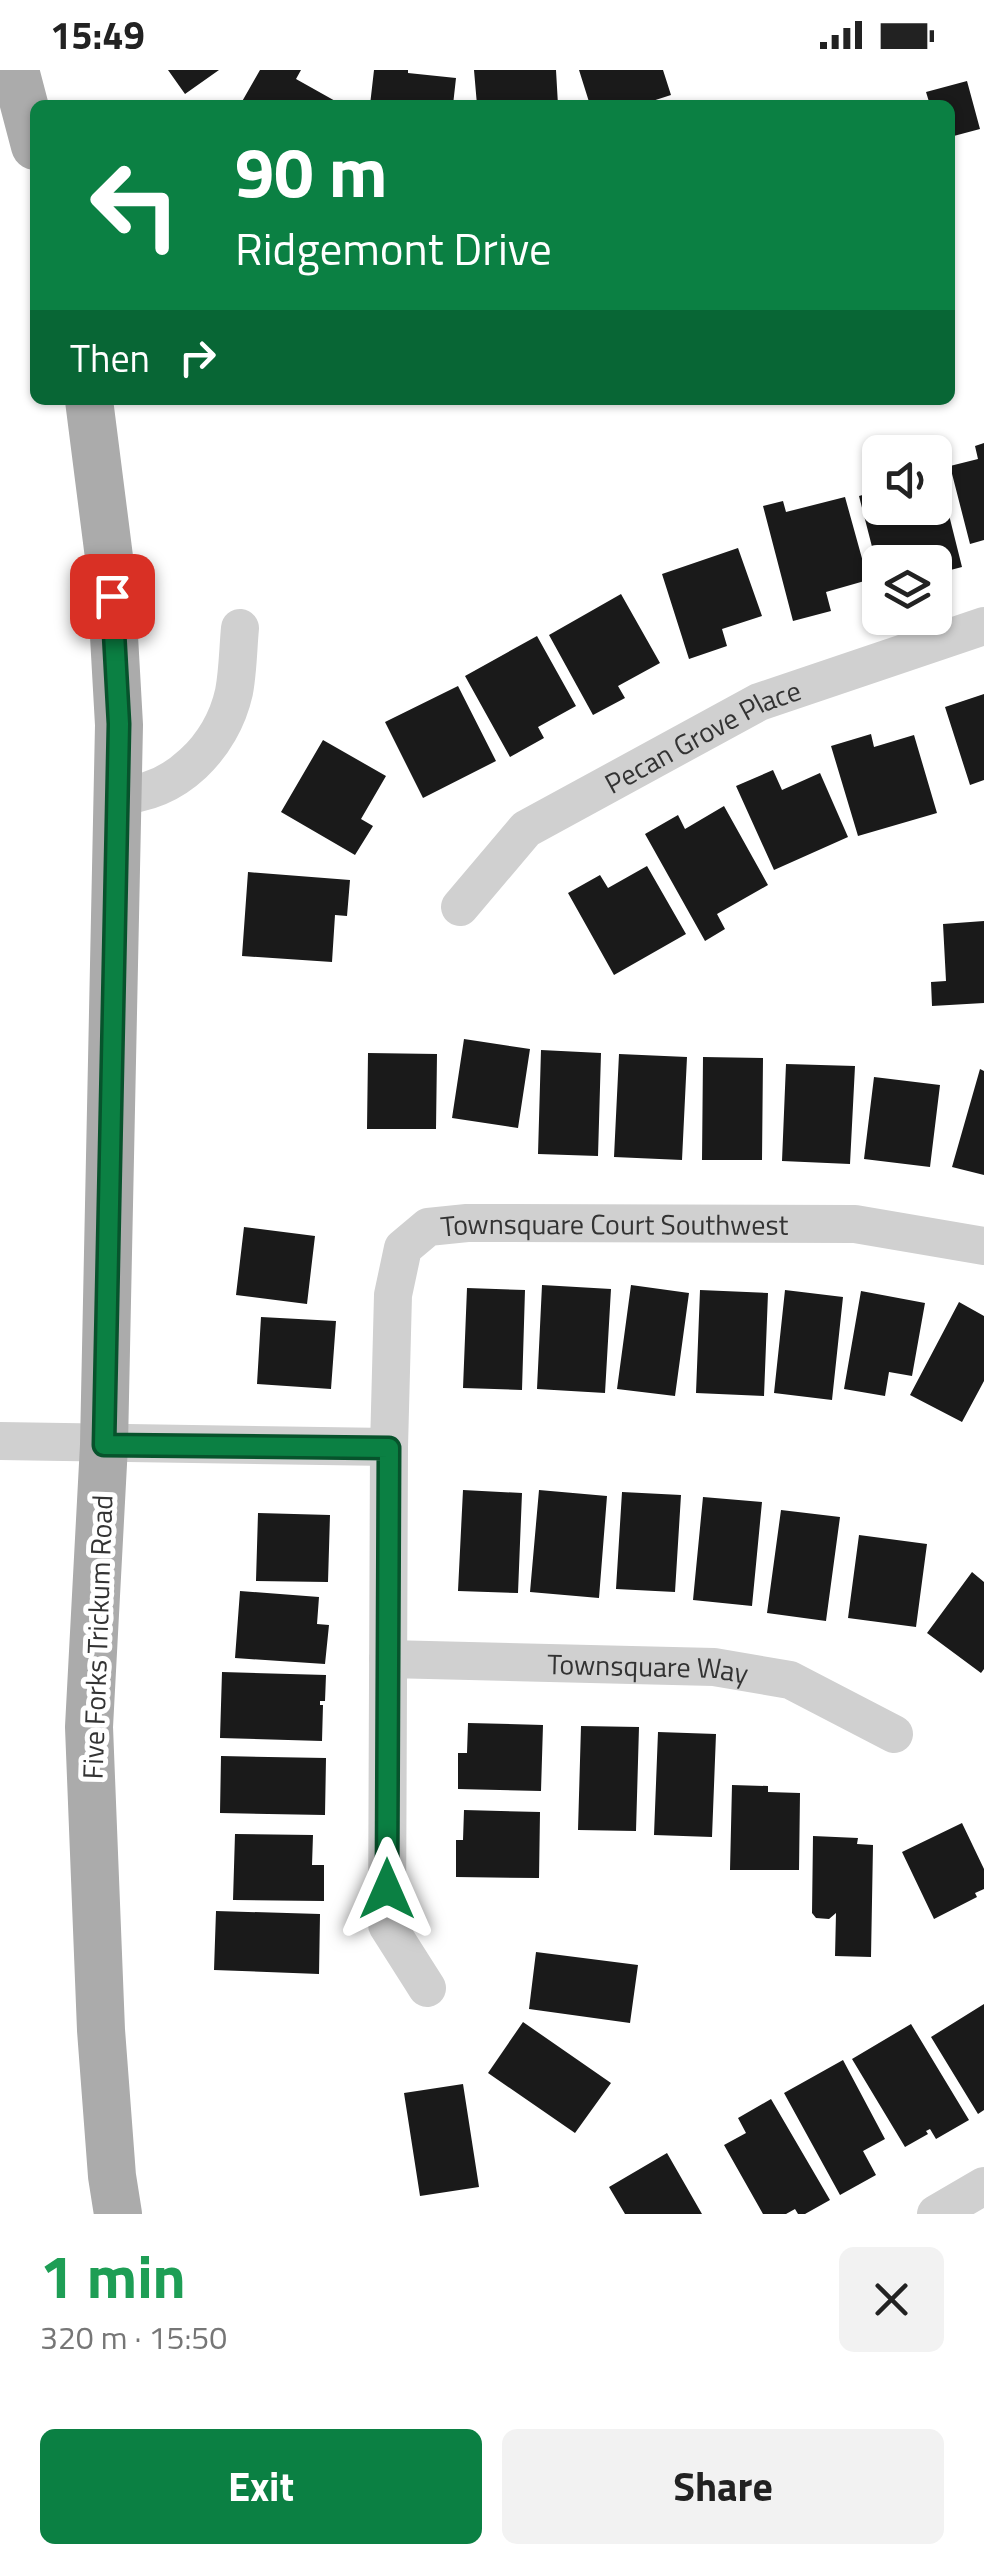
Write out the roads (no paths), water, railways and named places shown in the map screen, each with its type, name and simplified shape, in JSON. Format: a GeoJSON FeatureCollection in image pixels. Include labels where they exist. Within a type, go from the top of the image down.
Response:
{"type":"FeatureCollection","features":[{"type":"Feature","properties":{"kind":"main road"},"geometry":{"type":"LineString","coordinates":[[15,70],[30,127]]}},
{"type":"Feature","properties":{"kind":"main road","name":"Five Forks Trickum Road"},"geometry":{"type":"LineString","coordinates":[[90,405],[110,564],[119,724],[104,1445],[89,1728],[101,2030],[118,2214]]}},
{"type":"Feature","properties":{"kind":"street","name":"Pecan Grove Place"},"geometry":{"type":"LineString","coordinates":[[460,907],[526,829],[759,702],[984,626]]}},
{"type":"Feature","properties":{"kind":"street"},"geometry":{"type":"LineString","coordinates":[[118,796],[146,794],[192,767],[213,740],[234,694],[227,649]]}},
{"type":"Feature","properties":{"kind":"street","name":"Townsquare Court Southwest"},"geometry":{"type":"LineString","coordinates":[[427,1988],[387,1925],[389,1448],[393,1295],[403,1248],[428,1226],[467,1223],[855,1224],[984,1246]]}},
{"type":"Feature","properties":{"kind":"street"},"geometry":{"type":"LineString","coordinates":[[0,1441],[389,1448]]}},
{"type":"Feature","properties":{"kind":"street","name":"Townsquare Way"},"geometry":{"type":"LineString","coordinates":[[388,1659],[714,1668],[790,1680],[894,1734]]}},
{"type":"Feature","properties":{"kind":"street"},"geometry":{"type":"LineString","coordinates":[[936,2214],[984,2186]]}}]}
